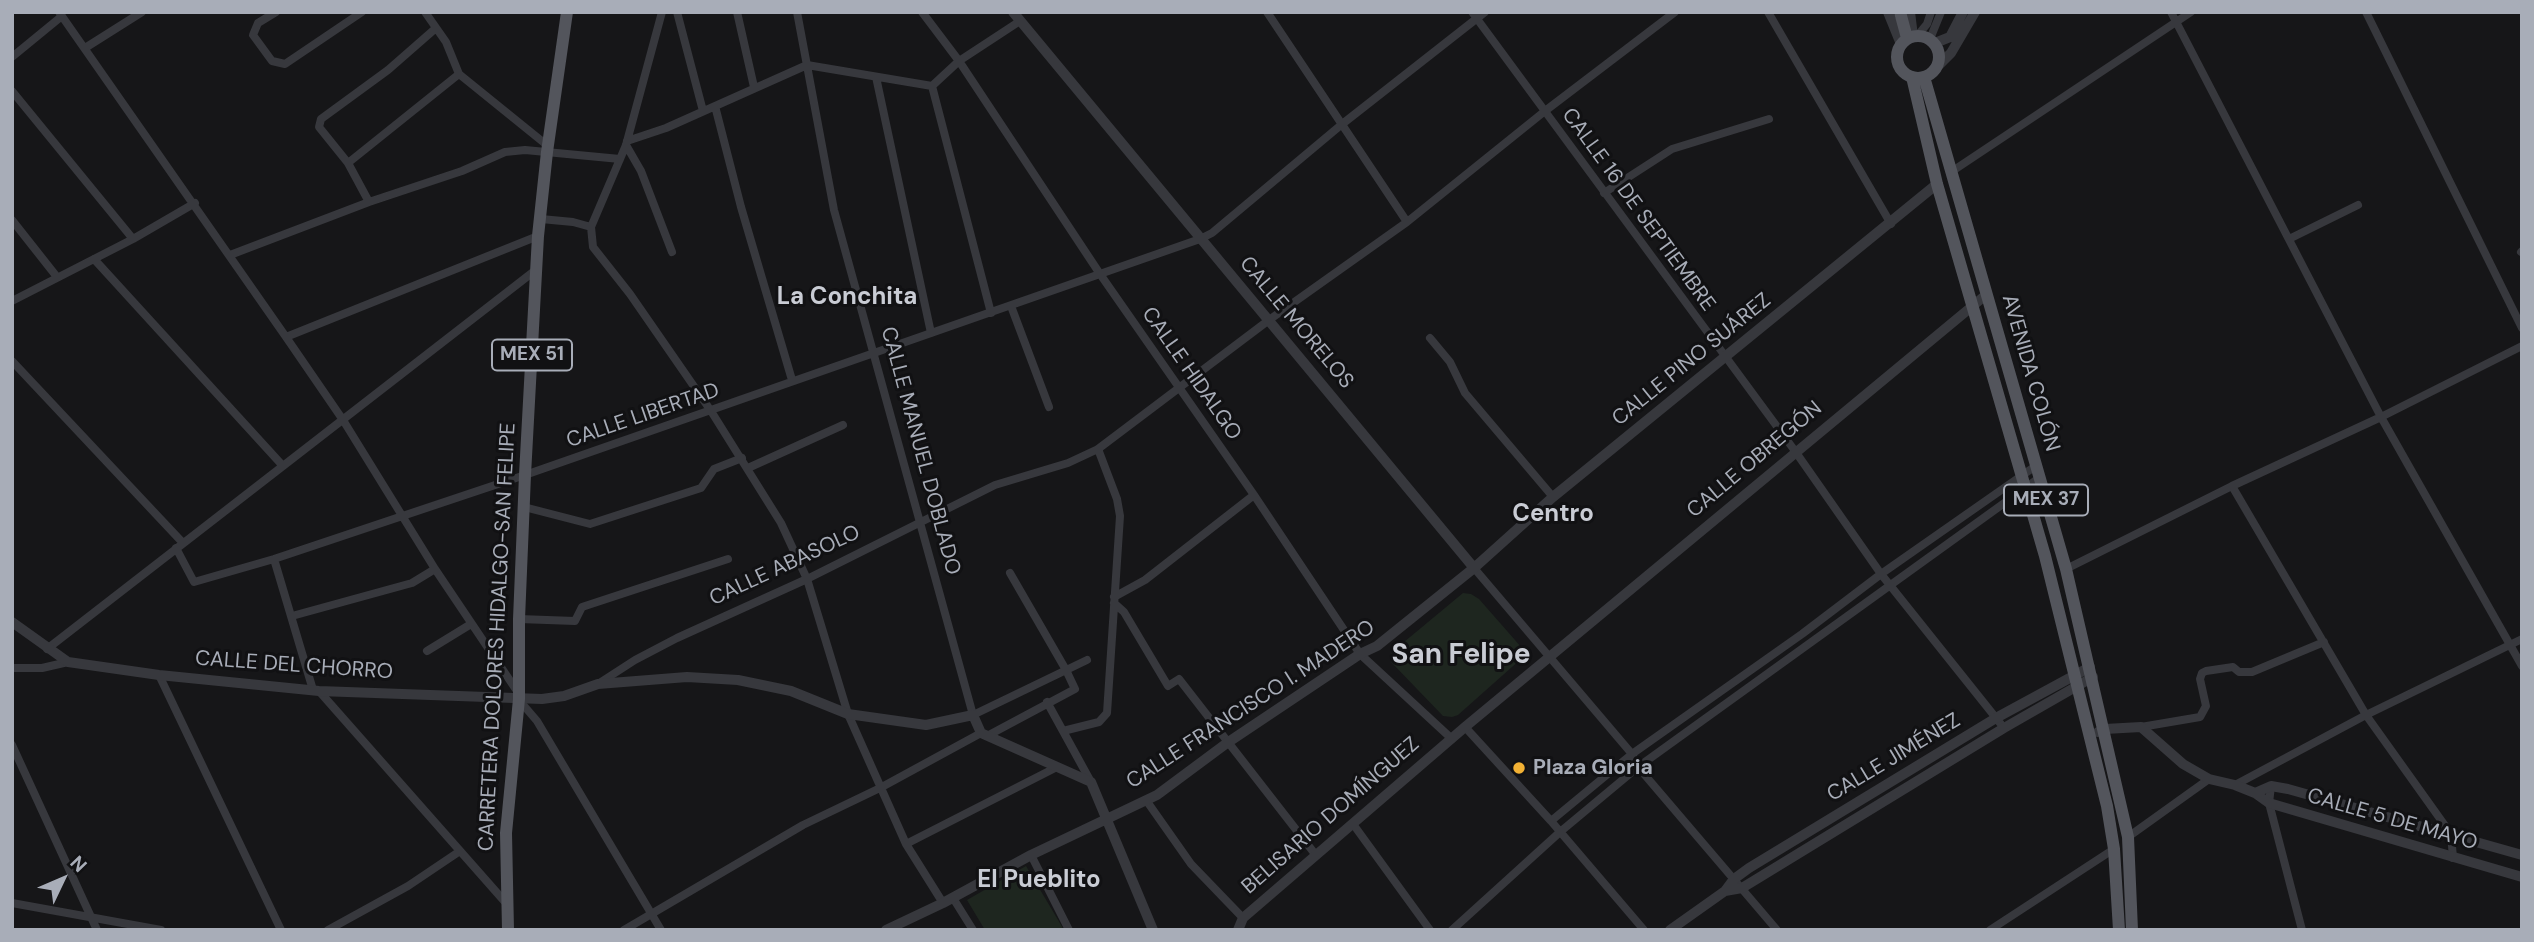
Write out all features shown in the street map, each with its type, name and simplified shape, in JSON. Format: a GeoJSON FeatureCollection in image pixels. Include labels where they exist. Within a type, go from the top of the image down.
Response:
{"type":"FeatureCollection","features":[{"type":"Feature","properties":{"kind":"main road","name":"CARRETERA DOLORES HIDALGO-SAN FELIPE"},"geometry":{"type":"LineString","coordinates":[[508,930],[506,833],[519,697],[519,619],[538,236],[547,149],[567,12]]}},
{"type":"Feature","properties":{"kind":"main road","name":"MEX 37"},"geometry":{"type":"LineString","coordinates":[[1900,12],[1917,39],[1939,54],[1937,66]]}},
{"type":"Feature","properties":{"kind":"main road","name":"MEX 37"},"geometry":{"type":"LineString","coordinates":[[1917,39],[1898,50],[1898,63],[1906,74],[1918,77]]}},
{"type":"Feature","properties":{"kind":"main road"},"geometry":{"type":"LineString","coordinates":[[1918,77],[1932,73],[1937,66]]}},
{"type":"Feature","properties":{"kind":"main road","name":"AVENIDA COLÓN"},"geometry":{"type":"LineString","coordinates":[[1918,77],[1951,172],[2066,569],[2128,837],[2132,930]]}},
{"type":"Feature","properties":{"kind":"main road","name":"AVENIDA COLÓN"},"geometry":{"type":"LineString","coordinates":[[1918,77],[1937,184],[2023,480],[2108,806],[2114,849],[2119,930]]}},
{"type":"Feature","properties":{"kind":"street"},"geometry":{"type":"LineString","coordinates":[[85,48],[142,12]]}},
{"type":"Feature","properties":{"kind":"street"},"geometry":{"type":"LineString","coordinates":[[276,12],[258,23],[253,35],[272,61],[285,64],[362,12]]}},
{"type":"Feature","properties":{"kind":"street"},"geometry":{"type":"LineString","coordinates":[[425,12],[446,42],[459,74],[547,149]]}},
{"type":"Feature","properties":{"kind":"street"},"geometry":{"type":"LineString","coordinates":[[662,12],[626,143],[591,227],[593,247],[630,294],[711,411],[781,523],[807,579],[848,713],[906,845],[973,930]]}},
{"type":"Feature","properties":{"kind":"street"},"geometry":{"type":"LineString","coordinates":[[677,12],[703,111]]}},
{"type":"Feature","properties":{"kind":"street"},"geometry":{"type":"LineString","coordinates":[[737,12],[754,87]]}},
{"type":"Feature","properties":{"kind":"street","name":"CALLE MANUEL DOBLADO"},"geometry":{"type":"LineString","coordinates":[[797,12],[834,210],[973,715],[984,735]]}},
{"type":"Feature","properties":{"kind":"street","name":"CALLE HIDALGO"},"geometry":{"type":"LineString","coordinates":[[922,12],[1360,654],[1452,738]]}},
{"type":"Feature","properties":{"kind":"street"},"geometry":{"type":"LineString","coordinates":[[1267,12],[1406,222]]}},
{"type":"Feature","properties":{"kind":"street","name":"CALLE LIBERTAD"},"geometry":{"type":"LineString","coordinates":[[180,546],[194,582],[274,559],[711,411],[792,380],[1068,287],[1200,239],[1212,233],[1474,15],[1485,12]]}},
{"type":"Feature","properties":{"kind":"street","name":"CALLE ABASOLO"},"geometry":{"type":"LineString","coordinates":[[519,697],[542,699],[564,696],[598,684],[635,660],[677,638],[807,579],[995,485],[1068,463],[1095,449],[1406,222],[1675,12]]}},
{"type":"Feature","properties":{"kind":"street"},"geometry":{"type":"LineString","coordinates":[[1768,12],[1891,224]]}},
{"type":"Feature","properties":{"kind":"street"},"geometry":{"type":"LineString","coordinates":[[1888,12],[1917,39],[1950,37],[1964,12]]}},
{"type":"Feature","properties":{"kind":"street"},"geometry":{"type":"LineString","coordinates":[[1910,12],[1917,39]]}},
{"type":"Feature","properties":{"kind":"street"},"geometry":{"type":"LineString","coordinates":[[1917,39],[1931,12]]}},
{"type":"Feature","properties":{"kind":"street"},"geometry":{"type":"LineString","coordinates":[[1917,39],[1941,12]]}},
{"type":"Feature","properties":{"kind":"street"},"geometry":{"type":"LineString","coordinates":[[1937,66],[1951,53],[1975,12]]}},
{"type":"Feature","properties":{"kind":"street"},"geometry":{"type":"LineString","coordinates":[[2171,12],[2381,417],[2522,666]]}},
{"type":"Feature","properties":{"kind":"street"},"geometry":{"type":"LineString","coordinates":[[1951,172],[2191,12]]}},
{"type":"Feature","properties":{"kind":"street"},"geometry":{"type":"LineString","coordinates":[[2366,12],[2522,328]]}},
{"type":"Feature","properties":{"kind":"street"},"geometry":{"type":"LineString","coordinates":[[12,57],[61,14],[195,203],[343,421],[435,569],[537,721],[661,930]]}},
{"type":"Feature","properties":{"kind":"street"},"geometry":{"type":"LineString","coordinates":[[626,143],[807,65],[933,84],[1016,15]]}},
{"type":"Feature","properties":{"kind":"street","name":"CALLE MORELOS"},"geometry":{"type":"LineString","coordinates":[[1016,15],[1474,568],[1632,754],[1637,767],[1777,930]]}},
{"type":"Feature","properties":{"kind":"street","name":"CALLE 16 DE SEPTIEMBRE"},"geometry":{"type":"LineString","coordinates":[[1474,15],[1795,451],[1881,574],[2004,728]]}},
{"type":"Feature","properties":{"kind":"street"},"geometry":{"type":"LineString","coordinates":[[369,202],[348,163],[319,127],[321,119],[388,70],[436,28]]}},
{"type":"Feature","properties":{"kind":"street"},"geometry":{"type":"LineString","coordinates":[[348,163],[459,74]]}},
{"type":"Feature","properties":{"kind":"street"},"geometry":{"type":"LineString","coordinates":[[876,77],[931,333]]}},
{"type":"Feature","properties":{"kind":"street"},"geometry":{"type":"LineString","coordinates":[[933,84],[991,313]]}},
{"type":"Feature","properties":{"kind":"street"},"geometry":{"type":"LineString","coordinates":[[12,91],[132,239]]}},
{"type":"Feature","properties":{"kind":"street"},"geometry":{"type":"LineString","coordinates":[[716,106],[741,207],[792,380]]}},
{"type":"Feature","properties":{"kind":"street"},"geometry":{"type":"LineString","coordinates":[[1605,193],[1672,149],[1769,119]]}},
{"type":"Feature","properties":{"kind":"street"},"geometry":{"type":"LineString","coordinates":[[626,143],[641,171],[672,252]]}},
{"type":"Feature","properties":{"kind":"street"},"geometry":{"type":"LineString","coordinates":[[230,255],[369,202],[462,171],[505,152],[547,149],[620,159]]}},
{"type":"Feature","properties":{"kind":"street","name":"CALLE PINO SUÁREZ"},"geometry":{"type":"LineString","coordinates":[[1474,568],[1553,497],[1937,184]]}},
{"type":"Feature","properties":{"kind":"street"},"geometry":{"type":"LineString","coordinates":[[12,301],[195,203]]}},
{"type":"Feature","properties":{"kind":"street"},"geometry":{"type":"LineString","coordinates":[[2289,239],[2358,205]]}},
{"type":"Feature","properties":{"kind":"street"},"geometry":{"type":"LineString","coordinates":[[541,219],[591,227]]}},
{"type":"Feature","properties":{"kind":"street"},"geometry":{"type":"LineString","coordinates":[[12,220],[57,277]]}},
{"type":"Feature","properties":{"kind":"street"},"geometry":{"type":"LineString","coordinates":[[286,337],[538,236]]}},
{"type":"Feature","properties":{"kind":"street"},"geometry":{"type":"LineString","coordinates":[[94,259],[283,466]]}},
{"type":"Feature","properties":{"kind":"street"},"geometry":{"type":"LineString","coordinates":[[47,649],[537,270]]}},
{"type":"Feature","properties":{"kind":"street","name":"CALLE OBREGÓN"},"geometry":{"type":"LineString","coordinates":[[1465,727],[1987,294]]}},
{"type":"Feature","properties":{"kind":"street"},"geometry":{"type":"LineString","coordinates":[[1012,306],[1049,407]]}},
{"type":"Feature","properties":{"kind":"street"},"geometry":{"type":"LineString","coordinates":[[1430,338],[1450,362],[1465,393],[1553,497]]}},
{"type":"Feature","properties":{"kind":"street"},"geometry":{"type":"LineString","coordinates":[[2066,569],[2522,346]]}},
{"type":"Feature","properties":{"kind":"street"},"geometry":{"type":"LineString","coordinates":[[12,361],[180,546]]}},
{"type":"Feature","properties":{"kind":"street"},"geometry":{"type":"LineString","coordinates":[[748,468],[843,425]]}},
{"type":"Feature","properties":{"kind":"street"},"geometry":{"type":"LineString","coordinates":[[1063,732],[1099,722],[1107,713],[1120,516],[1117,499],[1095,449]]}},
{"type":"Feature","properties":{"kind":"street"},"geometry":{"type":"LineString","coordinates":[[524,508],[590,524],[701,488],[714,469],[742,458]]}},
{"type":"Feature","properties":{"kind":"street"},"geometry":{"type":"LineString","coordinates":[[1551,821],[1632,754],[1802,634],[1881,574],[2038,471]]}},
{"type":"Feature","properties":{"kind":"street"},"geometry":{"type":"LineString","coordinates":[[1452,930],[1560,832],[1637,767],[1890,585],[2038,471]]}},
{"type":"Feature","properties":{"kind":"street"},"geometry":{"type":"LineString","coordinates":[[2232,486],[2366,715],[2451,834],[2453,858]]}},
{"type":"Feature","properties":{"kind":"street"},"geometry":{"type":"LineString","coordinates":[[1114,600],[1145,580],[1254,495]]}},
{"type":"Feature","properties":{"kind":"street"},"geometry":{"type":"LineString","coordinates":[[274,559],[316,690],[506,903]]}},
{"type":"Feature","properties":{"kind":"street"},"geometry":{"type":"LineString","coordinates":[[519,619],[575,621],[582,607],[728,559]]}},
{"type":"Feature","properties":{"kind":"street","name":"CALLE FRANCISCO I. MADERO"},"geometry":{"type":"LineString","coordinates":[[886,930],[1031,855],[1157,795],[1227,743],[1360,654],[1377,646],[1474,568]]}},
{"type":"Feature","properties":{"kind":"street"},"geometry":{"type":"LineString","coordinates":[[292,616],[412,583],[435,569]]}},
{"type":"Feature","properties":{"kind":"street"},"geometry":{"type":"LineString","coordinates":[[624,930],[803,825],[1075,689],[1010,573]]}},
{"type":"Feature","properties":{"kind":"street"},"geometry":{"type":"LineString","coordinates":[[1114,600],[1125,612],[1168,687],[1179,679],[1315,854]]}},
{"type":"Feature","properties":{"kind":"street"},"geometry":{"type":"LineString","coordinates":[[12,622],[68,662]]}},
{"type":"Feature","properties":{"kind":"street"},"geometry":{"type":"LineString","coordinates":[[427,651],[471,624]]}},
{"type":"Feature","properties":{"kind":"street"},"geometry":{"type":"LineString","coordinates":[[1802,634],[1809,643]]}},
{"type":"Feature","properties":{"kind":"street"},"geometry":{"type":"LineString","coordinates":[[2235,785],[2366,715],[2522,639]]}},
{"type":"Feature","properties":{"kind":"street"},"geometry":{"type":"LineString","coordinates":[[2090,736],[2105,729],[2141,727],[2200,717],[2206,706],[2200,679],[2202,673],[2233,667],[2239,672],[2252,672],[2324,642]]}},
{"type":"Feature","properties":{"kind":"street"},"geometry":{"type":"LineString","coordinates":[[598,684],[687,677],[738,680],[791,691],[848,713],[926,725],[973,715],[1087,660]]}},
{"type":"Feature","properties":{"kind":"street"},"geometry":{"type":"LineString","coordinates":[[12,668],[42,668],[68,662]]}},
{"type":"Feature","properties":{"kind":"street","name":"CALLE DEL CHORRO"},"geometry":{"type":"LineString","coordinates":[[68,662],[159,675],[316,690],[519,697]]}},
{"type":"Feature","properties":{"kind":"street","name":"CALLE JIMÉNEZ"},"geometry":{"type":"LineString","coordinates":[[1670,930],[1725,891],[1819,840],[2091,672]]}},
{"type":"Feature","properties":{"kind":"street"},"geometry":{"type":"LineString","coordinates":[[159,675],[281,930]]}},
{"type":"Feature","properties":{"kind":"street","name":"CALLE JIMÉNEZ"},"geometry":{"type":"LineString","coordinates":[[1738,884],[1813,830],[1996,718],[2076,681]]}},
{"type":"Feature","properties":{"kind":"street"},"geometry":{"type":"LineString","coordinates":[[1735,682],[1742,691]]}},
{"type":"Feature","properties":{"kind":"street"},"geometry":{"type":"LineString","coordinates":[[1718,694],[1725,703]]}},
{"type":"Feature","properties":{"kind":"street"},"geometry":{"type":"LineString","coordinates":[[1047,702],[1108,818],[1134,889],[1153,930]]}},
{"type":"Feature","properties":{"kind":"street"},"geometry":{"type":"LineString","coordinates":[[1465,727],[1551,821],[1644,930]]}},
{"type":"Feature","properties":{"kind":"street","name":"BELISARIO DOMÍNGUEZ"},"geometry":{"type":"LineString","coordinates":[[1146,800],[1191,864],[1243,918],[1465,727]]}},
{"type":"Feature","properties":{"kind":"street","name":"CALLE 5 DE MAYO"},"geometry":{"type":"LineString","coordinates":[[2141,727],[2183,764],[2209,779],[2255,793],[2269,803],[2522,877]]}},
{"type":"Feature","properties":{"kind":"street"},"geometry":{"type":"LineString","coordinates":[[984,735],[1091,782]]}},
{"type":"Feature","properties":{"kind":"street"},"geometry":{"type":"LineString","coordinates":[[12,745],[97,930]]}},
{"type":"Feature","properties":{"kind":"street"},"geometry":{"type":"LineString","coordinates":[[1952,745],[1959,755]]}},
{"type":"Feature","properties":{"kind":"street"},"geometry":{"type":"LineString","coordinates":[[906,845],[1057,767]]}},
{"type":"Feature","properties":{"kind":"street"},"geometry":{"type":"LineString","coordinates":[[2128,837],[2209,779]]}},
{"type":"Feature","properties":{"kind":"street"},"geometry":{"type":"LineString","coordinates":[[2255,793],[2271,786]]}},
{"type":"Feature","properties":{"kind":"street"},"geometry":{"type":"LineString","coordinates":[[2271,786],[2269,803],[2302,930]]}},
{"type":"Feature","properties":{"kind":"street","name":"CALLE 5 DE MAYO"},"geometry":{"type":"LineString","coordinates":[[2271,786],[2522,855]]}},
{"type":"Feature","properties":{"kind":"street"},"geometry":{"type":"LineString","coordinates":[[1865,798],[1872,808]]}},
{"type":"Feature","properties":{"kind":"street"},"geometry":{"type":"LineString","coordinates":[[1353,824],[1430,930]]}},
{"type":"Feature","properties":{"kind":"street"},"geometry":{"type":"LineString","coordinates":[[1813,830],[1819,840]]}},
{"type":"Feature","properties":{"kind":"street"},"geometry":{"type":"LineString","coordinates":[[1990,930],[2004,926],[2114,849]]}},
{"type":"Feature","properties":{"kind":"street"},"geometry":{"type":"LineString","coordinates":[[328,930],[408,886],[460,851]]}},
{"type":"Feature","properties":{"kind":"street"},"geometry":{"type":"LineString","coordinates":[[1031,855],[1069,930]]}},
{"type":"Feature","properties":{"kind":"street"},"geometry":{"type":"LineString","coordinates":[[12,903],[161,930]]}},
{"type":"Feature","properties":{"kind":"street"},"geometry":{"type":"LineString","coordinates":[[1238,930],[1243,918]]}},
{"type":"Feature","properties":{"kind":"shaded area"},"geometry":{"type":"Polygon","coordinates":[[[1463,593],[1479,599],[1522,648],[1523,654],[1521,659],[1458,715],[1443,716],[1391,662],[1391,656],[1392,652],[1463,593]]]}},
{"type":"Feature","properties":{"kind":"shaded area"},"geometry":{"type":"Polygon","coordinates":[[[1026,866],[1064,930],[985,930],[967,900],[1026,866]]]}},
{"type":"Feature","properties":{"kind":"place","name":"Plaza Gloria"},"geometry":{"type":"Point","coordinates":[1519,768]}},
{"type":"Feature","properties":{"kind":"district","name":"La Conchita"},"geometry":{"type":"Point","coordinates":[847,298]}},
{"type":"Feature","properties":{"kind":"district","name":"Centro"},"geometry":{"type":"Point","coordinates":[1553,515]}},
{"type":"Feature","properties":{"kind":"district","name":"San Felipe"},"geometry":{"type":"Point","coordinates":[1461,656]}},
{"type":"Feature","properties":{"kind":"district","name":"El Pueblito"},"geometry":{"type":"Point","coordinates":[1039,881]}}]}
